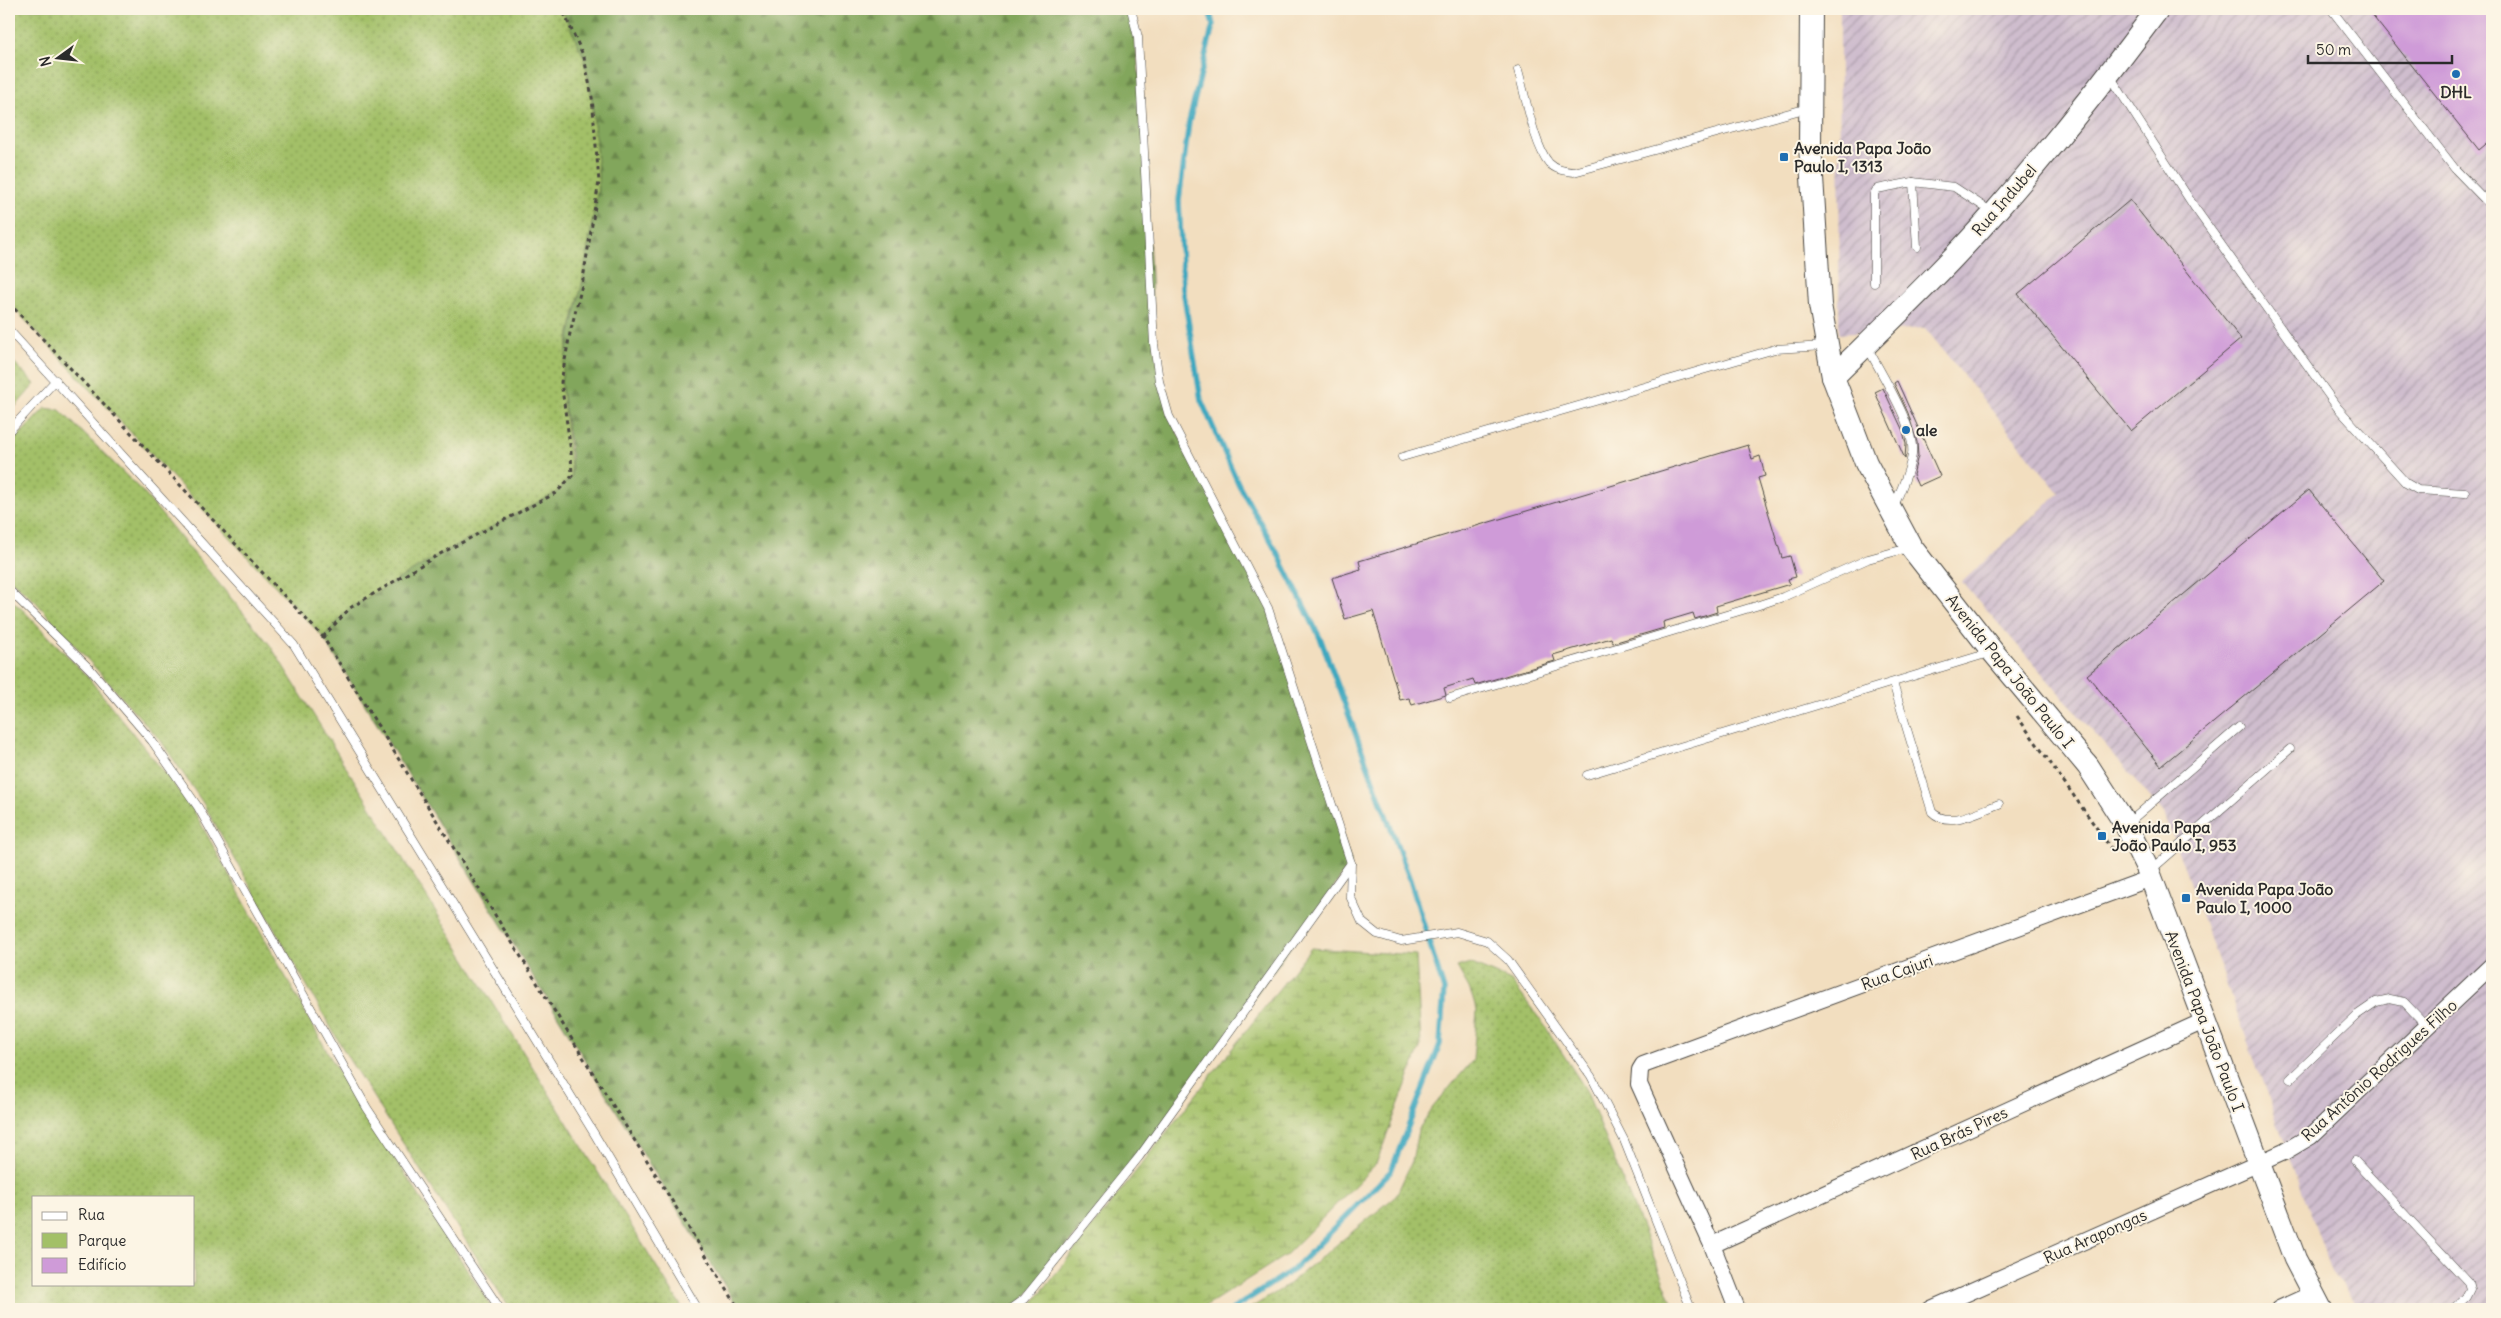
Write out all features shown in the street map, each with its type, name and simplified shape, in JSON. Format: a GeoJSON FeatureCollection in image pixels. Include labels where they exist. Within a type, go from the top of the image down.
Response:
{"type":"FeatureCollection","features":[{"type":"Feature","properties":{"kind":"main road","name":"Avenida Papa João Paulo I"},"geometry":{"type":"LineString","coordinates":[[1811,9],[1810,107],[1820,305],[1833,377],[1866,463],[1891,513],[1911,547],[1993,652],[2088,766],[2126,825],[2150,875],[2206,1020],[2258,1163],[2295,1258],[2316,1302]]}},
{"type":"Feature","properties":{"kind":"main road","name":"Rua Indubel"},"geometry":{"type":"LineString","coordinates":[[1833,377],[1915,298],[1994,213],[2069,126],[2158,9]]}},
{"type":"Feature","properties":{"kind":"street","name":"Rua Cajuri"},"geometry":{"type":"LineString","coordinates":[[1712,1246],[1639,1084],[1640,1070],[1643,1065],[2150,875]]}},
{"type":"Feature","properties":{"kind":"street","name":"Rua Antônio Rodrigues Filho"},"geometry":{"type":"LineString","coordinates":[[2258,1163],[2284,1152],[2311,1136],[2492,965]]}},
{"type":"Feature","properties":{"kind":"street","name":"Rua Brás Pires"},"geometry":{"type":"LineString","coordinates":[[1712,1246],[2206,1020]]}},
{"type":"Feature","properties":{"kind":"street","name":"Rua Arapongas"},"geometry":{"type":"LineString","coordinates":[[1932,1309],[2258,1163]]}},
{"type":"Feature","properties":{"kind":"street"},"geometry":{"type":"LineString","coordinates":[[1712,1246],[1737,1309]]}},
{"type":"Feature","properties":{"kind":"street"},"geometry":{"type":"LineString","coordinates":[[2279,1309],[2316,1302]]}},
{"type":"Feature","properties":{"kind":"lane"},"geometry":{"type":"LineString","coordinates":[[1131,9],[1138,37],[1154,344],[1160,381],[1169,416],[1268,608],[1351,863],[1350,896],[1362,922],[1377,934],[1401,941],[1457,932],[1488,941],[1508,960],[1591,1076],[1624,1140],[1691,1309]]}},
{"type":"Feature","properties":{"kind":"lane"},"geometry":{"type":"LineString","coordinates":[[2331,9],[2455,168],[2492,207]]}},
{"type":"Feature","properties":{"kind":"lane"},"geometry":{"type":"LineString","coordinates":[[1518,70],[1540,148],[1549,162],[1560,171],[1574,172],[1810,107]]}},
{"type":"Feature","properties":{"kind":"lane"},"geometry":{"type":"LineString","coordinates":[[2109,74],[2195,208],[2337,407],[2406,483],[2418,490],[2465,493]]}},
{"type":"Feature","properties":{"kind":"lane"},"geometry":{"type":"LineString","coordinates":[[1913,182],[1917,247]]}},
{"type":"Feature","properties":{"kind":"lane"},"geometry":{"type":"LineString","coordinates":[[1874,283],[1874,194],[1877,189],[1913,182],[1954,187],[1994,213]]}},
{"type":"Feature","properties":{"kind":"lane"},"geometry":{"type":"LineString","coordinates":[[9,330],[294,645],[595,1135],[698,1309]]}},
{"type":"Feature","properties":{"kind":"lane"},"geometry":{"type":"LineString","coordinates":[[1866,345],[1900,410],[1911,440],[1912,454],[1907,475],[1891,513]]}},
{"type":"Feature","properties":{"kind":"lane"},"geometry":{"type":"LineString","coordinates":[[1402,457],[1775,349],[1826,346]]}},
{"type":"Feature","properties":{"kind":"lane"},"geometry":{"type":"LineString","coordinates":[[9,431],[56,380]]}},
{"type":"Feature","properties":{"kind":"lane"},"geometry":{"type":"LineString","coordinates":[[1450,698],[1756,606],[1783,597],[1868,559],[1911,547]]}},
{"type":"Feature","properties":{"kind":"lane"},"geometry":{"type":"LineString","coordinates":[[9,590],[91,670],[152,741],[198,807],[367,1108],[500,1309]]}},
{"type":"Feature","properties":{"kind":"lane"},"geometry":{"type":"LineString","coordinates":[[1587,776],[1993,652]]}},
{"type":"Feature","properties":{"kind":"lane"},"geometry":{"type":"LineString","coordinates":[[1893,682],[1932,812],[1939,819],[1950,820],[1999,804]]}},
{"type":"Feature","properties":{"kind":"lane"},"geometry":{"type":"LineString","coordinates":[[2126,825],[2239,727]]}},
{"type":"Feature","properties":{"kind":"lane"},"geometry":{"type":"LineString","coordinates":[[2150,875],[2290,749]]}},
{"type":"Feature","properties":{"kind":"lane"},"geometry":{"type":"LineString","coordinates":[[1010,1309],[1024,1299],[1140,1157],[1351,863]]}},
{"type":"Feature","properties":{"kind":"lane"},"geometry":{"type":"LineString","coordinates":[[2290,1079],[2357,1015],[2376,1002],[2390,999],[2404,1002],[2428,1026]]}},
{"type":"Feature","properties":{"kind":"lane"},"geometry":{"type":"LineString","coordinates":[[2355,1161],[2468,1282],[2470,1289],[2453,1309]]}},
{"type":"Feature","properties":{"kind":"path"},"geometry":{"type":"LineString","coordinates":[[323,637],[350,608],[438,555],[556,493],[572,476],[571,452],[562,382],[570,333],[582,285],[599,182],[592,97],[585,65],[562,9]]}},
{"type":"Feature","properties":{"kind":"shaded area"},"geometry":{"type":"Polygon","coordinates":[[[1840,9],[2492,9],[2492,1306],[2489,1309],[2361,1309],[2332,1272],[2164,813],[1962,582],[2059,493],[1925,328],[1839,334],[1840,9]]]}},
{"type":"Feature","properties":{"kind":"green space"},"geometry":{"type":"Polygon","coordinates":[[[9,9],[562,9],[584,57],[592,97],[599,182],[582,285],[570,333],[561,382],[572,476],[556,493],[439,555],[400,579],[323,637],[9,303],[9,9]]]}},
{"type":"Feature","properties":{"kind":"green space"},"geometry":{"type":"Polygon","coordinates":[[[562,9],[1131,9],[1143,104],[1154,344],[1169,416],[1268,608],[1351,863],[1139,1157],[1024,1299],[1010,1309],[739,1309],[323,637],[350,608],[439,555],[556,493],[572,476],[571,452],[561,382],[570,333],[582,285],[599,182],[592,97],[584,57],[562,9]]]}},
{"type":"Feature","properties":{"kind":"green space"},"geometry":{"type":"Polygon","coordinates":[[[9,357],[35,384],[9,414],[9,357]]]}},
{"type":"Feature","properties":{"kind":"green space"},"geometry":{"type":"Polygon","coordinates":[[[45,408],[60,410],[142,491],[270,645],[683,1309],[510,1309],[350,1061],[203,803],[161,741],[35,601],[9,578],[9,446],[45,408]]]}},
{"type":"Feature","properties":{"kind":"green space"},"geometry":{"type":"Polygon","coordinates":[[[9,598],[87,676],[191,806],[338,1071],[493,1309],[9,1309],[9,598]]]}},
{"type":"Feature","properties":{"kind":"green space"},"geometry":{"type":"Polygon","coordinates":[[[1311,948],[1416,955],[1421,1045],[1376,1164],[1286,1255],[1201,1309],[1028,1309],[1311,948]]]}},
{"type":"Feature","properties":{"kind":"green space"},"geometry":{"type":"Polygon","coordinates":[[[1470,963],[1511,981],[1545,1026],[1586,1090],[1675,1309],[1249,1309],[1285,1287],[1396,1196],[1412,1161],[1418,1130],[1433,1107],[1473,1060],[1477,1010],[1469,988],[1457,967],[1470,963]]]}},
{"type":"Feature","properties":{"kind":"building","name":"DHL"},"geometry":{"type":"Polygon","coordinates":[[[2367,9],[2492,9],[2492,139],[2479,150],[2367,9]]]}},
{"type":"Feature","properties":{"kind":"building"},"geometry":{"type":"Polygon","coordinates":[[[2130,200],[2241,339],[2131,431],[2018,294],[2130,200]]]}},
{"type":"Feature","properties":{"kind":"building"},"geometry":{"type":"Polygon","coordinates":[[[1897,381],[1940,476],[1918,486],[1913,475],[1918,456],[1917,442],[1908,413],[1894,383],[1897,381]]]}},
{"type":"Feature","properties":{"kind":"building"},"geometry":{"type":"Polygon","coordinates":[[[1883,388],[1903,431],[1906,444],[1905,459],[1875,392],[1883,388]]]}},
{"type":"Feature","properties":{"kind":"building"},"geometry":{"type":"Polygon","coordinates":[[[1748,445],[1752,459],[1760,456],[1765,476],[1758,478],[1782,558],[1790,556],[1796,577],[1788,579],[1790,584],[1716,606],[1717,612],[1695,619],[1693,613],[1663,622],[1664,628],[1613,643],[1611,638],[1553,655],[1555,661],[1475,685],[1473,679],[1444,688],[1446,695],[1412,705],[1409,698],[1400,700],[1373,611],[1345,619],[1332,578],[1361,569],[1359,561],[1748,445]]]}},
{"type":"Feature","properties":{"kind":"building"},"geometry":{"type":"Polygon","coordinates":[[[2309,490],[2384,581],[2161,766],[2087,675],[2309,490]]]}},
{"type":"Feature","properties":{"kind":"waterway"},"geometry":{"type":"LineString","coordinates":[[1209,9],[1213,25],[1189,122],[1179,200],[1183,289],[1201,400],[1239,485],[1279,556],[1321,640],[1410,880],[1444,990],[1440,1044],[1391,1171],[1294,1269],[1233,1309]]}},
{"type":"Feature","properties":{"kind":"place","name":"DHL"},"geometry":{"type":"Point","coordinates":[2456,74]}},
{"type":"Feature","properties":{"kind":"place","name":"Avenida Papa João Paulo I, 1313"},"geometry":{"type":"Point","coordinates":[1784,157]}},
{"type":"Feature","properties":{"kind":"place","name":"ale"},"geometry":{"type":"Point","coordinates":[1906,430]}},
{"type":"Feature","properties":{"kind":"place","name":"Avenida Papa João Paulo I, 953"},"geometry":{"type":"Point","coordinates":[2102,836]}},
{"type":"Feature","properties":{"kind":"place","name":"Avenida Papa João Paulo I, 1000"},"geometry":{"type":"Point","coordinates":[2186,898]}}]}
